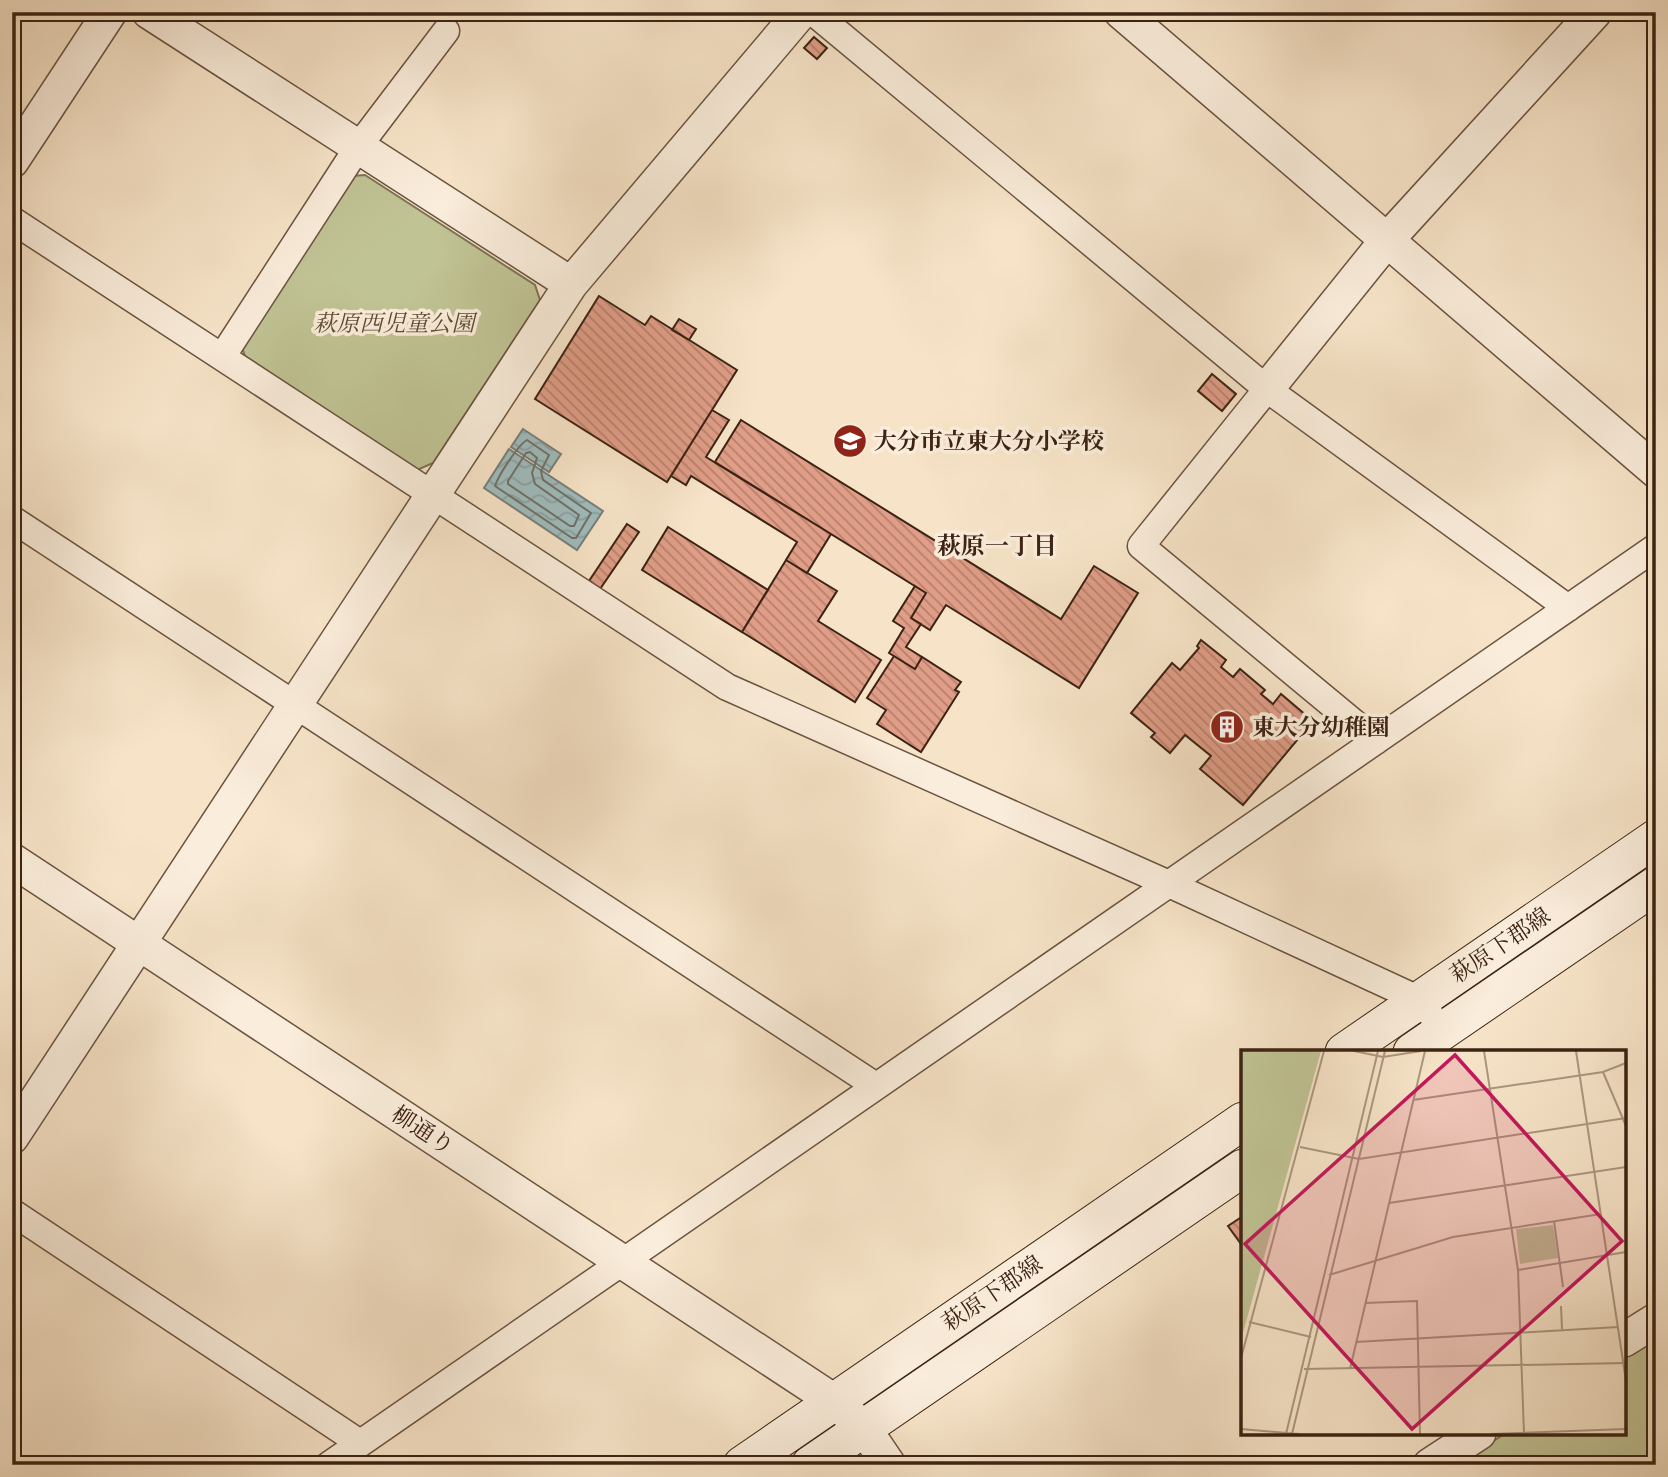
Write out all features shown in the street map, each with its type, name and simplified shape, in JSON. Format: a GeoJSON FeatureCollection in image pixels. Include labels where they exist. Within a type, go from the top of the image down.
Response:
{"type":"FeatureCollection","features":[{"type":"Feature","properties":{"kind":"main road","name":"萩原下郡線"},"geometry":{"type":"LineString","coordinates":[[1347,1050],[1656,838]]}},
{"type":"Feature","properties":{"kind":"main road","name":"萩原下郡線"},"geometry":{"type":"LineString","coordinates":[[1415,1050],[1656,884]]}},
{"type":"Feature","properties":{"kind":"main road","name":"萩原下郡線"},"geometry":{"type":"LineString","coordinates":[[742,1465],[1241,1122]]}},
{"type":"Feature","properties":{"kind":"main road","name":"萩原下郡線"},"geometry":{"type":"LineString","coordinates":[[810,1465],[1241,1169]]}},
{"type":"Feature","properties":{"kind":"street"},"geometry":{"type":"LineString","coordinates":[[12,161],[110,12]]}},
{"type":"Feature","properties":{"kind":"street"},"geometry":{"type":"LineString","coordinates":[[149,12],[571,284]]}},
{"type":"Feature","properties":{"kind":"street"},"geometry":{"type":"LineString","coordinates":[[12,1137],[571,284],[801,12]]}},
{"type":"Feature","properties":{"kind":"street"},"geometry":{"type":"LineString","coordinates":[[813,12],[1267,389],[1567,608]]}},
{"type":"Feature","properties":{"kind":"street"},"geometry":{"type":"LineString","coordinates":[[1121,12],[1656,471]]}},
{"type":"Feature","properties":{"kind":"street"},"geometry":{"type":"LineString","coordinates":[[1376,741],[1141,546],[1387,240],[1595,12]]}},
{"type":"Feature","properties":{"kind":"street"},"geometry":{"type":"LineString","coordinates":[[222,357],[358,147],[446,31]]}},
{"type":"Feature","properties":{"kind":"street"},"geometry":{"type":"LineString","coordinates":[[12,220],[727,687],[1420,1000],[1444,1030]]}},
{"type":"Feature","properties":{"kind":"street"},"geometry":{"type":"LineString","coordinates":[[12,519],[876,1086]]}},
{"type":"Feature","properties":{"kind":"street"},"geometry":{"type":"LineString","coordinates":[[329,1465],[1656,548]]}},
{"type":"Feature","properties":{"kind":"street","name":"柳通り"},"geometry":{"type":"LineString","coordinates":[[12,860],[834,1401],[864,1428],[889,1465]]}},
{"type":"Feature","properties":{"kind":"street"},"geometry":{"type":"LineString","coordinates":[[12,1212],[360,1443]]}},
{"type":"Feature","properties":{"kind":"street"},"geometry":{"type":"LineString","coordinates":[[1626,1339],[1656,1320]]}},
{"type":"Feature","properties":{"kind":"street"},"geometry":{"type":"LineString","coordinates":[[1430,1465],[1476,1435]]}},
{"type":"Feature","properties":{"kind":"green space","name":"萩原西児童公園"},"geometry":{"type":"Polygon","coordinates":[[[365,175],[535,285],[540,300],[433,463],[417,470],[245,356],[240,342],[352,176],[365,175]]]}},
{"type":"Feature","properties":{"kind":"green space"},"geometry":{"type":"Polygon","coordinates":[[[1656,1338],[1656,1465],[1456,1465],[1503,1435],[1626,1435],[1626,1357],[1656,1338]]]}},
{"type":"Feature","properties":{"kind":"water"},"geometry":{"type":"Polygon","coordinates":[[[523,429],[561,454],[549,472],[511,447],[523,429]]]}},
{"type":"Feature","properties":{"kind":"water"},"geometry":{"type":"Polygon","coordinates":[[[509,449],[603,511],[577,550],[484,488],[509,449]]]}},
{"type":"Feature","properties":{"kind":"building"},"geometry":{"type":"Polygon","coordinates":[[[814,37],[827,48],[817,59],[804,48],[814,37]]]}},
{"type":"Feature","properties":{"kind":"building"},"geometry":{"type":"Polygon","coordinates":[[[599,296],[645,325],[651,316],[737,370],[667,482],[535,399],[599,296]]]}},
{"type":"Feature","properties":{"kind":"building"},"geometry":{"type":"Polygon","coordinates":[[[679,319],[696,329],[689,340],[672,330],[679,319]]]}},
{"type":"Feature","properties":{"kind":"building"},"geometry":{"type":"Polygon","coordinates":[[[1212,374],[1236,394],[1222,411],[1198,391],[1212,374]]]}},
{"type":"Feature","properties":{"kind":"building"},"geometry":{"type":"Polygon","coordinates":[[[712,410],[729,420],[706,457],[831,534],[807,573],[786,560],[797,542],[691,476],[686,485],[671,476],[712,410]]]}},
{"type":"Feature","properties":{"kind":"building"},"geometry":{"type":"Polygon","coordinates":[[[741,420],[1061,619],[1094,566],[1138,593],[1079,688],[946,605],[930,630],[911,618],[926,593],[715,462],[741,420]]]}},
{"type":"Feature","properties":{"kind":"building"},"geometry":{"type":"Polygon","coordinates":[[[627,524],[639,532],[600,589],[589,581],[627,524]]]}},
{"type":"Feature","properties":{"kind":"building"},"geometry":{"type":"Polygon","coordinates":[[[668,527],[768,590],[742,632],[642,570],[668,527]]]}},
{"type":"Feature","properties":{"kind":"building"},"geometry":{"type":"Polygon","coordinates":[[[786,560],[837,591],[818,621],[881,660],[855,702],[742,632],[786,560]]]}},
{"type":"Feature","properties":{"kind":"building"},"geometry":{"type":"Polygon","coordinates":[[[915,586],[926,593],[911,618],[921,624],[906,647],[922,657],[915,669],[889,653],[904,628],[893,621],[915,586]]]}},
{"type":"Feature","properties":{"kind":"building","name":"東大分幼稚園"},"geometry":{"type":"Polygon","coordinates":[[[1201,640],[1226,660],[1221,667],[1233,677],[1240,669],[1265,690],[1261,694],[1273,704],[1281,694],[1313,721],[1243,805],[1200,769],[1211,756],[1185,735],[1170,753],[1151,737],[1155,733],[1131,713],[1172,663],[1180,670],[1199,648],[1197,646],[1201,640]]]}},
{"type":"Feature","properties":{"kind":"building"},"geometry":{"type":"Polygon","coordinates":[[[894,656],[915,669],[922,657],[961,682],[955,690],[959,692],[921,752],[877,724],[886,710],[867,698],[894,656]]]}},
{"type":"Feature","properties":{"kind":"building"},"geometry":{"type":"Polygon","coordinates":[[[1241,1217],[1241,1244],[1228,1226],[1241,1217]]]}},
{"type":"Feature","properties":{"kind":"place","name":"大分市立東大分小学校"},"geometry":{"type":"Point","coordinates":[850,441]}},
{"type":"Feature","properties":{"kind":"place","name":"東大分幼稚園"},"geometry":{"type":"Point","coordinates":[1227,727]}},
{"type":"Feature","properties":{"kind":"district","name":"萩原一丁目"},"geometry":{"type":"Point","coordinates":[997,546]}}]}
